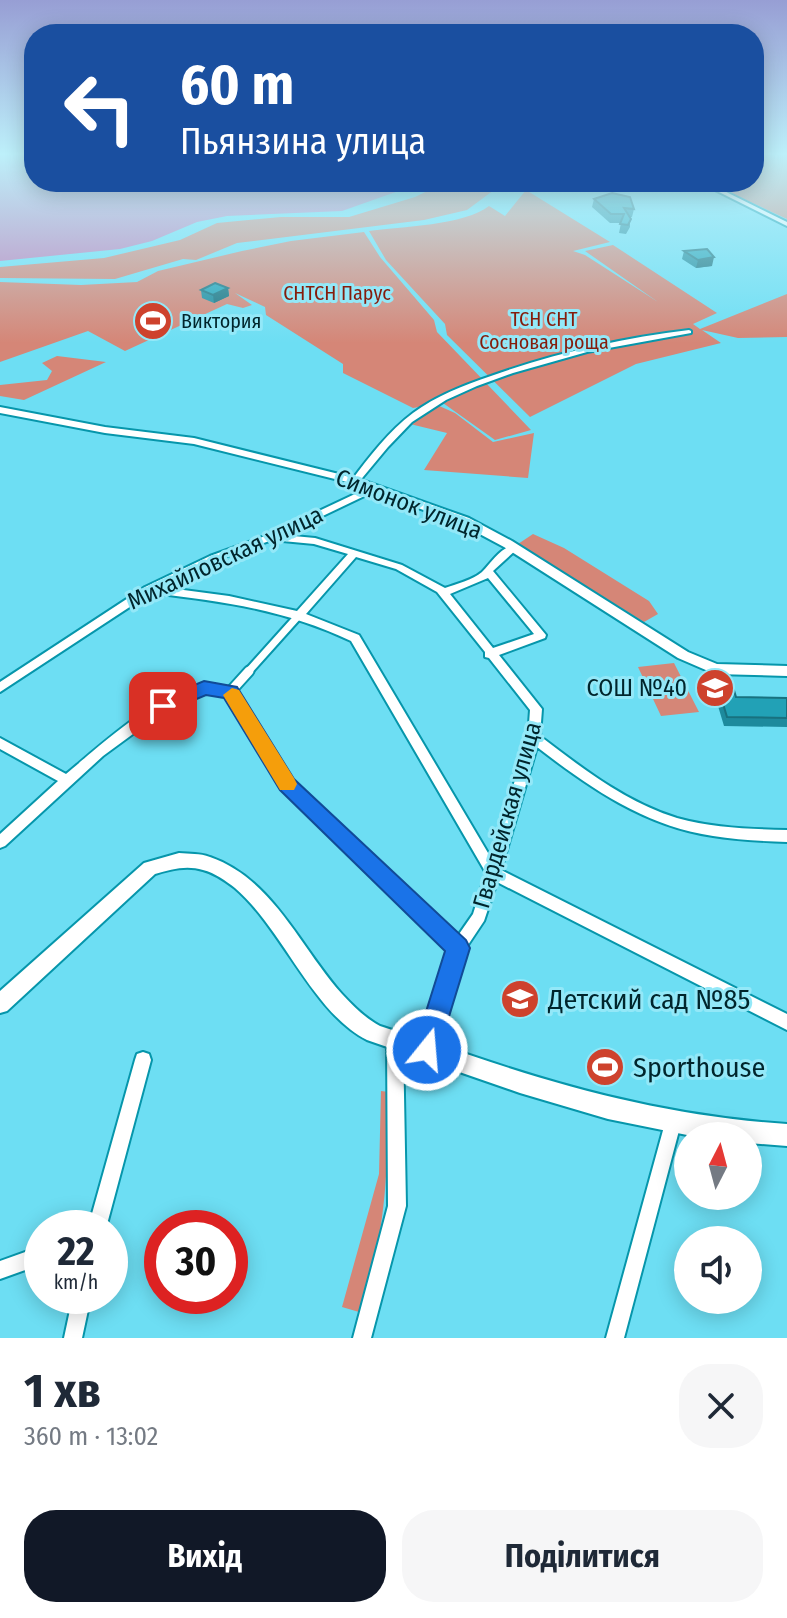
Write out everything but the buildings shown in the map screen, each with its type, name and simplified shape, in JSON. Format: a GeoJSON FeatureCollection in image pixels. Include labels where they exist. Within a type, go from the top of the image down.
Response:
{"type":"FeatureCollection","features":[{"type":"Feature","properties":{"kind":"street"},"geometry":{"type":"LineString","coordinates":[[355,481],[418,413],[460,390],[620,344],[689,332]]}},
{"type":"Feature","properties":{"kind":"street","name":"Симонок улица"},"geometry":{"type":"LineString","coordinates":[[0,410],[107,430],[194,441],[355,481],[465,521],[514,547],[683,655],[715,669],[787,671]]}},
{"type":"Feature","properties":{"kind":"street","name":"Михайловская улица"},"geometry":{"type":"LineString","coordinates":[[0,688],[149,589],[213,558],[271,537],[374,488]]}},
{"type":"Feature","properties":{"kind":"street","name":"Гвардейская улица"},"geometry":{"type":"LineString","coordinates":[[271,537],[315,541],[399,567],[443,593],[536,709],[534,738],[493,873],[473,930],[458,948],[427,1050]]}},
{"type":"Feature","properties":{"kind":"street"},"geometry":{"type":"LineString","coordinates":[[443,593],[484,576],[514,547]]}},
{"type":"Feature","properties":{"kind":"street"},"geometry":{"type":"LineString","coordinates":[[230,692],[354,553]]}},
{"type":"Feature","properties":{"kind":"street"},"geometry":{"type":"LineString","coordinates":[[488,571],[541,635],[489,654]]}},
{"type":"Feature","properties":{"kind":"street"},"geometry":{"type":"LineString","coordinates":[[149,589],[255,601],[300,614],[355,638],[493,873],[787,1022]]}},
{"type":"Feature","properties":{"kind":"street"},"geometry":{"type":"LineString","coordinates":[[0,842],[68,781],[163,706],[204,688],[230,692],[287,785],[458,948]]}},
{"type":"Feature","properties":{"kind":"street"},"geometry":{"type":"LineString","coordinates":[[534,738],[617,799],[669,822],[719,834],[787,836]]}},
{"type":"Feature","properties":{"kind":"street"},"geometry":{"type":"LineString","coordinates":[[0,743],[68,781]]}},
{"type":"Feature","properties":{"kind":"street"},"geometry":{"type":"LineString","coordinates":[[0,1004],[150,868],[181,860],[204,864],[242,884],[286,932],[325,991],[364,1029],[511,1079],[673,1123],[787,1135]]}},
{"type":"Feature","properties":{"kind":"street"},"geometry":{"type":"LineString","coordinates":[[362,1338],[397,1206],[395,1039]]}},
{"type":"Feature","properties":{"kind":"street"},"geometry":{"type":"LineString","coordinates":[[102,1210],[143,1060]]}},
{"type":"Feature","properties":{"kind":"street"},"geometry":{"type":"LineString","coordinates":[[615,1338],[673,1123]]}},
{"type":"Feature","properties":{"kind":"street"},"geometry":{"type":"LineString","coordinates":[[0,1270],[24,1261]]}},
{"type":"Feature","properties":{"kind":"street"},"geometry":{"type":"LineString","coordinates":[[73,1338],[78,1314]]}},
{"type":"Feature","properties":{"kind":"green space"},"geometry":{"type":"Polygon","coordinates":[[[276,217],[435,217],[237,243],[196,260],[183,259],[115,279],[0,278],[0,267],[104,258],[180,240],[217,223],[276,217]]]}},
{"type":"Feature","properties":{"kind":"green space","name":"ТСН СНТ Сосновая роща"},"geometry":{"type":"Polygon","coordinates":[[[463,217],[570,217],[610,242],[573,251],[585,255],[658,302],[585,251],[613,245],[717,313],[693,324],[700,329],[787,294],[787,337],[738,338],[702,330],[721,343],[636,364],[530,417],[447,335],[445,324],[386,260],[369,231],[463,217]]]}},
{"type":"Feature","properties":{"kind":"green space","name":"СНТСН Парус"},"geometry":{"type":"Polygon","coordinates":[[[364,232],[380,257],[434,320],[437,332],[531,430],[495,440],[443,403],[413,408],[343,373],[343,364],[266,315],[265,307],[235,293],[252,305],[243,308],[227,304],[125,351],[88,331],[0,362],[0,282],[81,285],[137,282],[158,271],[242,251],[364,232]]]}},
{"type":"Feature","properties":{"kind":"green space"},"geometry":{"type":"Polygon","coordinates":[[[57,356],[106,362],[24,400],[0,396],[0,385],[47,380],[52,371],[42,363],[57,356]]]}},
{"type":"Feature","properties":{"kind":"green space"},"geometry":{"type":"Polygon","coordinates":[[[437,405],[455,413],[493,442],[534,433],[528,478],[424,470],[447,433],[410,424],[437,405]]]}},
{"type":"Feature","properties":{"kind":"green space"},"geometry":{"type":"Polygon","coordinates":[[[533,534],[564,548],[649,601],[658,614],[644,622],[518,544],[533,534]]]}},
{"type":"Feature","properties":{"kind":"green space"},"geometry":{"type":"Polygon","coordinates":[[[674,663],[699,712],[661,716],[638,667],[674,663]]]}},
{"type":"Feature","properties":{"kind":"green space"},"geometry":{"type":"Polygon","coordinates":[[[381,1091],[389,1092],[384,1204],[375,1256],[359,1312],[342,1307],[379,1174],[381,1091]]]}},
{"type":"Feature","properties":{"kind":"shaded area"},"geometry":{"type":"Polygon","coordinates":[[[0,217],[220,217],[197,222],[152,241],[120,249],[0,261],[0,217]]]}},
{"type":"Feature","properties":{"kind":"slow traffic"},"geometry":{"type":"LineString","coordinates":[[232,695],[287,784]]}},
{"type":"Feature","properties":{"kind":"place","name":"Виктория"},"geometry":{"type":"Point","coordinates":[153,321]}},
{"type":"Feature","properties":{"kind":"place","name":"СОШ №40"},"geometry":{"type":"Point","coordinates":[715,688]}},
{"type":"Feature","properties":{"kind":"place","name":"Детский сад №85"},"geometry":{"type":"Point","coordinates":[520,999]}},
{"type":"Feature","properties":{"kind":"place","name":"Sporthouse"},"geometry":{"type":"Point","coordinates":[605,1067]}},
{"type":"Feature","properties":{"kind":"route"},"geometry":{"type":"LineString","coordinates":[[163,706],[204,688],[230,692],[287,785],[458,948],[427,1050]]}}]}
